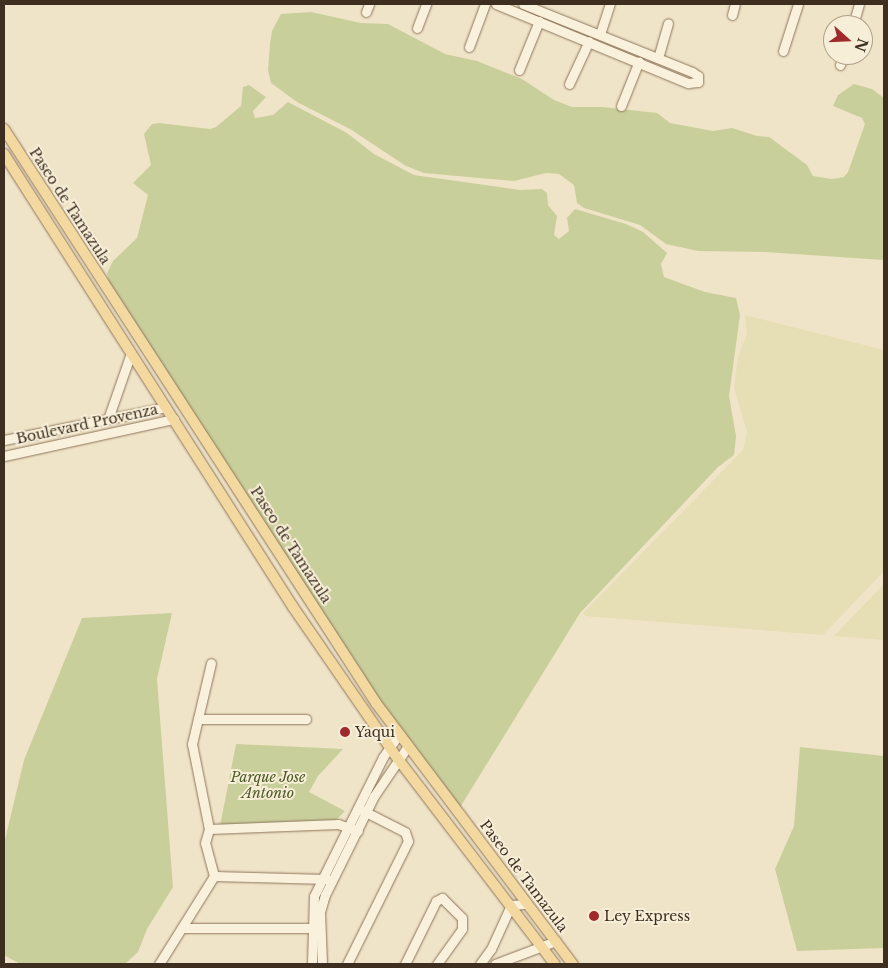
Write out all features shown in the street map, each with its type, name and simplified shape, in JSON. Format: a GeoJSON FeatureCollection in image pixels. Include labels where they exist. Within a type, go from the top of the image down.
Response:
{"type":"FeatureCollection","features":[{"type":"Feature","properties":{"kind":"main road","name":"Paseo de Tamazula"},"geometry":{"type":"LineString","coordinates":[[4,129],[399,734],[573,964]]}},
{"type":"Feature","properties":{"kind":"main road","name":"Paseo de Tamazula"},"geometry":{"type":"LineString","coordinates":[[4,154],[293,607],[398,759],[555,964]]}},
{"type":"Feature","properties":{"kind":"street"},"geometry":{"type":"LineString","coordinates":[[417,28],[426,4]]}},
{"type":"Feature","properties":{"kind":"street"},"geometry":{"type":"LineString","coordinates":[[469,47],[485,4]]}},
{"type":"Feature","properties":{"kind":"street"},"geometry":{"type":"LineString","coordinates":[[496,4],[627,56],[688,83],[698,82],[697,74],[600,34],[544,8],[523,4]]}},
{"type":"Feature","properties":{"kind":"street"},"geometry":{"type":"LineString","coordinates":[[600,34],[610,4]]}},
{"type":"Feature","properties":{"kind":"street"},"geometry":{"type":"LineString","coordinates":[[732,15],[735,4]]}},
{"type":"Feature","properties":{"kind":"street"},"geometry":{"type":"LineString","coordinates":[[783,51],[798,4]]}},
{"type":"Feature","properties":{"kind":"street"},"geometry":{"type":"LineString","coordinates":[[519,70],[539,21]]}},
{"type":"Feature","properties":{"kind":"street"},"geometry":{"type":"LineString","coordinates":[[658,58],[668,23]]}},
{"type":"Feature","properties":{"kind":"street"},"geometry":{"type":"LineString","coordinates":[[569,84],[589,41]]}},
{"type":"Feature","properties":{"kind":"street"},"geometry":{"type":"LineString","coordinates":[[627,56],[631,46]]}},
{"type":"Feature","properties":{"kind":"street"},"geometry":{"type":"LineString","coordinates":[[621,106],[639,62]]}},
{"type":"Feature","properties":{"kind":"street","name":"Boulevard Provenza"},"geometry":{"type":"LineString","coordinates":[[108,419],[131,353]]}},
{"type":"Feature","properties":{"kind":"street","name":"Boulevard Provenza"},"geometry":{"type":"LineString","coordinates":[[166,407],[4,441],[5,456],[174,419]]}},
{"type":"Feature","properties":{"kind":"street"},"geometry":{"type":"LineString","coordinates":[[159,964],[214,876],[206,843],[209,829],[192,744],[211,663]]}},
{"type":"Feature","properties":{"kind":"street"},"geometry":{"type":"LineString","coordinates":[[198,719],[306,719]]}},
{"type":"Feature","properties":{"kind":"street"},"geometry":{"type":"LineString","coordinates":[[322,964],[312,906],[322,878],[347,826],[399,734]]}},
{"type":"Feature","properties":{"kind":"street"},"geometry":{"type":"LineString","coordinates":[[312,964],[316,928],[322,904],[332,880],[367,812],[398,759],[408,746]]}},
{"type":"Feature","properties":{"kind":"street"},"geometry":{"type":"LineString","coordinates":[[348,964],[408,841],[405,832],[357,807]]}},
{"type":"Feature","properties":{"kind":"street"},"geometry":{"type":"LineString","coordinates":[[209,829],[231,826],[347,826],[358,831]]}},
{"type":"Feature","properties":{"kind":"street"},"geometry":{"type":"LineString","coordinates":[[214,876],[322,878],[332,880]]}},
{"type":"Feature","properties":{"kind":"street"},"geometry":{"type":"LineString","coordinates":[[405,964],[436,901],[442,898],[458,913],[462,930],[437,964]]}},
{"type":"Feature","properties":{"kind":"street"},"geometry":{"type":"LineString","coordinates":[[480,964],[491,949],[510,905],[527,904]]}},
{"type":"Feature","properties":{"kind":"street"},"geometry":{"type":"LineString","coordinates":[[182,928],[316,928]]}},
{"type":"Feature","properties":{"kind":"street"},"geometry":{"type":"LineString","coordinates":[[491,949],[498,963],[556,941]]}},
{"type":"Feature","properties":{"kind":"shaded area"},"geometry":{"type":"Polygon","coordinates":[[[745,315],[884,350],[884,571],[823,635],[585,616],[583,613],[743,450],[747,432],[734,388],[738,357],[747,333],[745,315]]]}},
{"type":"Feature","properties":{"kind":"shaded area"},"geometry":{"type":"Polygon","coordinates":[[[884,584],[884,640],[834,636],[884,584]]]}},
{"type":"Feature","properties":{"kind":"green space"},"geometry":{"type":"Polygon","coordinates":[[[311,12],[361,23],[388,24],[445,54],[477,61],[522,79],[554,100],[572,107],[603,107],[657,113],[670,123],[713,131],[732,128],[757,136],[769,137],[807,165],[813,176],[832,179],[844,177],[848,172],[865,124],[862,118],[833,106],[838,95],[854,84],[872,89],[884,98],[884,260],[765,252],[698,251],[666,244],[640,225],[584,208],[577,203],[574,185],[559,174],[546,173],[514,181],[424,173],[406,166],[350,129],[297,102],[271,83],[268,70],[270,44],[272,31],[281,14],[311,12]]]}},
{"type":"Feature","properties":{"kind":"green space"},"geometry":{"type":"Polygon","coordinates":[[[249,85],[266,97],[253,111],[255,118],[273,115],[288,102],[347,133],[374,154],[414,175],[520,190],[542,189],[547,193],[548,205],[557,216],[554,235],[559,239],[569,231],[567,218],[575,209],[626,224],[643,232],[667,253],[661,264],[664,277],[705,292],[736,298],[740,315],[729,396],[736,436],[734,455],[718,467],[580,613],[459,809],[399,731],[109,283],[107,273],[113,261],[137,238],[148,195],[133,183],[151,165],[144,134],[152,124],[159,123],[210,129],[216,127],[241,106],[243,87],[249,85]]]}},
{"type":"Feature","properties":{"kind":"green space"},"geometry":{"type":"Polygon","coordinates":[[[172,613],[157,679],[173,887],[147,929],[138,952],[125,964],[20,964],[4,955],[4,844],[24,760],[82,618],[172,613]]]}},
{"type":"Feature","properties":{"kind":"green space","name":"Parque Jose Antonio"},"geometry":{"type":"Polygon","coordinates":[[[236,744],[343,749],[318,776],[309,792],[345,811],[335,821],[220,826],[236,744]]]}},
{"type":"Feature","properties":{"kind":"green space"},"geometry":{"type":"Polygon","coordinates":[[[800,747],[884,756],[884,948],[797,951],[775,869],[794,826],[800,747]]]}},
{"type":"Feature","properties":{"kind":"place","name":"Yaqui"},"geometry":{"type":"Point","coordinates":[345,732]}},
{"type":"Feature","properties":{"kind":"place","name":"Ley Express"},"geometry":{"type":"Point","coordinates":[594,916]}}]}
